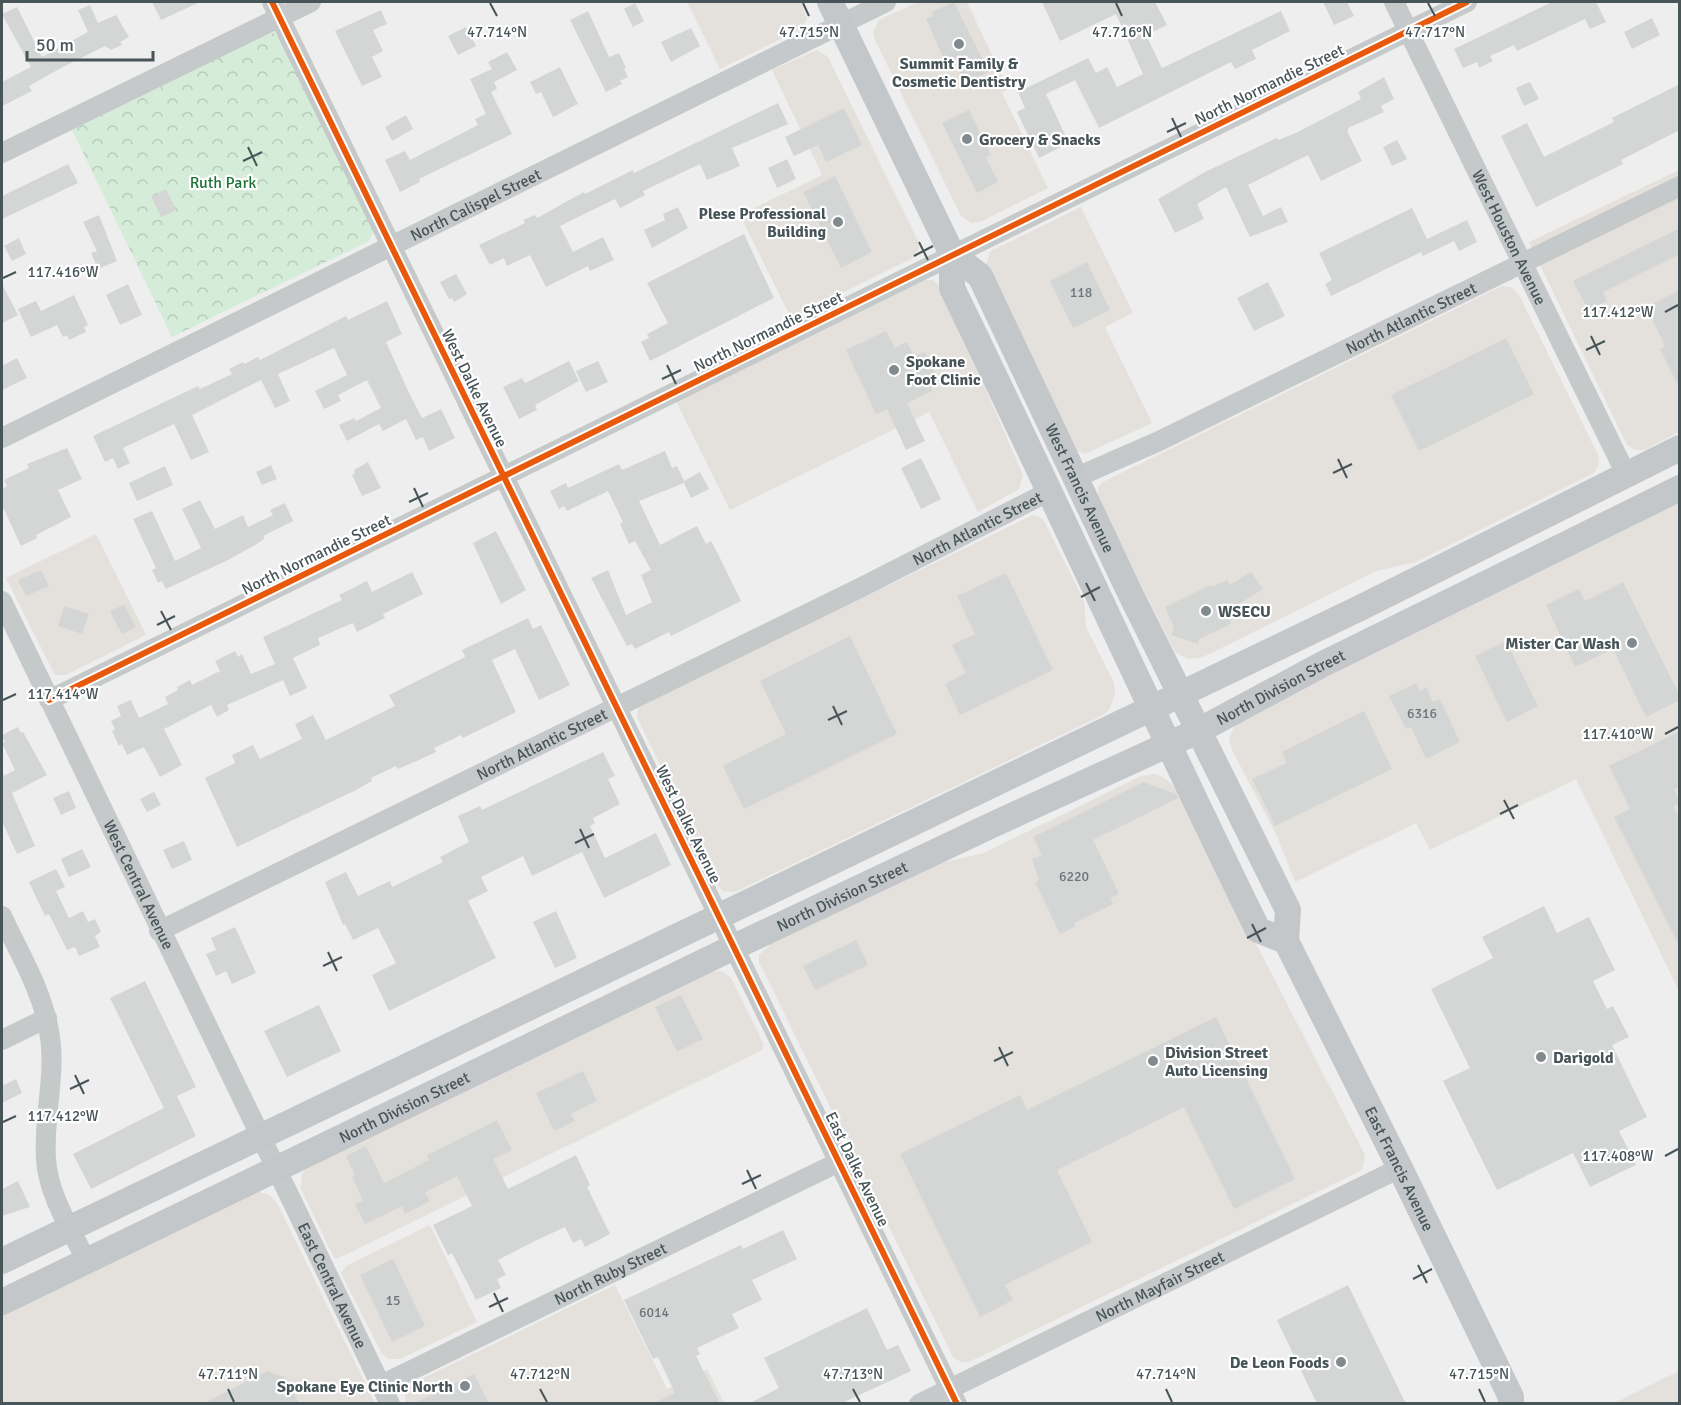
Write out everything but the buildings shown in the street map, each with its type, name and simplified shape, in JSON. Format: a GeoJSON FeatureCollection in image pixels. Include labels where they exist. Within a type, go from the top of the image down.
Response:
{"type":"FeatureCollection","features":[{"type":"Feature","properties":{"kind":"main road","name":"West Francis Avenue"},"geometry":{"type":"LineString","coordinates":[[835,13],[952,254],[952,288],[1168,744]]}},
{"type":"Feature","properties":{"kind":"main road","name":"West Francis Avenue"},"geometry":{"type":"LineString","coordinates":[[952,254],[980,276],[1131,595],[1200,730]]}},
{"type":"Feature","properties":{"kind":"main road"},"geometry":{"type":"LineString","coordinates":[[2,1261],[1180,692],[1362,607],[1680,448]]}},
{"type":"Feature","properties":{"kind":"main road"},"geometry":{"type":"LineString","coordinates":[[1574,539],[1587,514],[1623,493],[1626,474]]}},
{"type":"Feature","properties":{"kind":"main road","name":"North Division Street"},"geometry":{"type":"LineString","coordinates":[[2,1302],[734,947],[1200,730],[1321,665],[1680,488]]}},
{"type":"Feature","properties":{"kind":"main road"},"geometry":{"type":"LineString","coordinates":[[1168,744],[1258,930],[1286,941],[1288,910],[1200,730]]}},
{"type":"Feature","properties":{"kind":"main road","name":"East Francis Avenue"},"geometry":{"type":"LineString","coordinates":[[1286,941],[1400,1168],[1510,1402]]}},
{"type":"Feature","properties":{"kind":"street"},"geometry":{"type":"LineString","coordinates":[[2,153],[276,9],[311,2]]}},
{"type":"Feature","properties":{"kind":"street","name":"North Calispel Street"},"geometry":{"type":"LineString","coordinates":[[2,438],[392,247],[835,13],[886,2]]}},
{"type":"Feature","properties":{"kind":"street","name":"West Houston Avenue"},"geometry":{"type":"LineString","coordinates":[[1394,2],[1626,474]]}},
{"type":"Feature","properties":{"kind":"street","name":"North Normandie Street"},"geometry":{"type":"LineString","coordinates":[[49,700],[1467,2]]}},
{"type":"Feature","properties":{"kind":"street","name":"West Dalke Avenue"},"geometry":{"type":"LineString","coordinates":[[276,9],[734,947]]}},
{"type":"Feature","properties":{"kind":"street","name":"North Atlantic Street"},"geometry":{"type":"LineString","coordinates":[[1077,477],[1157,442],[1680,186]]}},
{"type":"Feature","properties":{"kind":"street","name":"North Atlantic Street"},"geometry":{"type":"LineString","coordinates":[[159,930],[616,707],[1050,491]]}},
{"type":"Feature","properties":{"kind":"street","name":"West Central Avenue"},"geometry":{"type":"LineString","coordinates":[[2,601],[275,1168]]}},
{"type":"Feature","properties":{"kind":"street"},"geometry":{"type":"LineString","coordinates":[[2,916],[35,986],[47,1018],[52,1064],[45,1159],[53,1193],[86,1260]]}},
{"type":"Feature","properties":{"kind":"street","name":"East Dalke Avenue"},"geometry":{"type":"LineString","coordinates":[[734,947],[953,1396]]}},
{"type":"Feature","properties":{"kind":"street"},"geometry":{"type":"LineString","coordinates":[[2,1040],[47,1018]]}},
{"type":"Feature","properties":{"kind":"street","name":"North Ruby Street"},"geometry":{"type":"LineString","coordinates":[[381,1385],[839,1162]]}},
{"type":"Feature","properties":{"kind":"street","name":"East Central Avenue"},"geometry":{"type":"LineString","coordinates":[[275,1168],[390,1404]]}},
{"type":"Feature","properties":{"kind":"street","name":"North Mayfair Street"},"geometry":{"type":"LineString","coordinates":[[919,1404],[953,1396],[1400,1168]]}},
{"type":"Feature","properties":{"kind":"shaded area"},"geometry":{"type":"Polygon","coordinates":[[[687,2],[801,2],[807,19],[801,29],[720,69],[687,2]]]}},
{"type":"Feature","properties":{"kind":"shaded area"},"geometry":{"type":"Polygon","coordinates":[[[918,2],[967,2],[1008,89],[1002,93],[1048,188],[980,222],[971,223],[961,216],[875,40],[873,32],[879,20],[918,2]]]}},
{"type":"Feature","properties":{"kind":"shaded area"},"geometry":{"type":"Polygon","coordinates":[[[817,50],[828,57],[918,241],[919,248],[913,258],[791,318],[740,215],[822,175],[772,70],[817,50]]]}},
{"type":"Feature","properties":{"kind":"shaded area"},"geometry":{"type":"Polygon","coordinates":[[[1679,170],[1679,432],[1644,450],[1635,450],[1627,445],[1529,242],[1679,170]]]}},
{"type":"Feature","properties":{"kind":"shaded area"},"geometry":{"type":"Polygon","coordinates":[[[1081,207],[1133,313],[1105,327],[1152,423],[1085,454],[1075,450],[985,267],[991,251],[1081,207]]]}},
{"type":"Feature","properties":{"kind":"shaded area"},"geometry":{"type":"Polygon","coordinates":[[[923,280],[933,280],[941,287],[1023,475],[1019,489],[978,512],[929,412],[730,510],[676,401],[923,280]]]}},
{"type":"Feature","properties":{"kind":"shaded area"},"geometry":{"type":"Polygon","coordinates":[[[1502,286],[1511,287],[1519,295],[1599,457],[1594,473],[1416,562],[1376,571],[1203,657],[1188,659],[1175,652],[1098,498],[1098,488],[1101,483],[1502,286]]]}},
{"type":"Feature","properties":{"kind":"shaded area"},"geometry":{"type":"Polygon","coordinates":[[[1679,501],[1679,991],[1576,779],[1430,850],[1416,823],[1295,882],[1277,836],[1232,750],[1229,738],[1237,721],[1679,501]]]}},
{"type":"Feature","properties":{"kind":"shaded area"},"geometry":{"type":"Polygon","coordinates":[[[1033,515],[1043,519],[1084,601],[1086,627],[1114,683],[1115,694],[1109,710],[1103,715],[735,892],[723,891],[718,886],[637,717],[639,707],[1033,515]]]}},
{"type":"Feature","properties":{"kind":"shaded area"},"geometry":{"type":"Polygon","coordinates":[[[96,534],[146,635],[66,675],[55,675],[6,578],[96,534]]]}},
{"type":"Feature","properties":{"kind":"shaded area"},"geometry":{"type":"Polygon","coordinates":[[[1155,774],[1165,778],[1176,789],[1365,1155],[1362,1170],[969,1362],[961,1362],[953,1357],[759,962],[759,955],[771,944],[937,864],[984,853],[1141,776],[1155,774]]]}},
{"type":"Feature","properties":{"kind":"shaded area"},"geometry":{"type":"Polygon","coordinates":[[[722,971],[731,978],[764,1045],[762,1050],[343,1256],[336,1259],[333,1256],[301,1189],[302,1174],[307,1166],[712,972],[722,971]]]}},
{"type":"Feature","properties":{"kind":"shaded area"},"geometry":{"type":"Polygon","coordinates":[[[259,1192],[270,1195],[278,1205],[375,1403],[2,1404],[2,1315],[245,1196],[259,1192]]]}},
{"type":"Feature","properties":{"kind":"shaded area"},"geometry":{"type":"Polygon","coordinates":[[[430,1225],[477,1322],[400,1359],[388,1359],[382,1354],[341,1273],[346,1266],[430,1225]]]}},
{"type":"Feature","properties":{"kind":"shaded area"},"geometry":{"type":"Polygon","coordinates":[[[615,1285],[667,1389],[707,1369],[724,1403],[405,1404],[405,1392],[411,1384],[615,1285]]]}},
{"type":"Feature","properties":{"kind":"shaded area"},"geometry":{"type":"Polygon","coordinates":[[[1679,1371],[1679,1403],[1615,1403],[1679,1371]]]}},
{"type":"Feature","properties":{"kind":"green space","name":"Ruth Park"},"geometry":{"type":"Polygon","coordinates":[[[272,32],[280,37],[374,230],[369,241],[172,337],[72,130],[272,32]]]}},
{"type":"Feature","properties":{"kind":"cycle path"},"geometry":{"type":"LineString","coordinates":[[272,2],[957,1404]]}},
{"type":"Feature","properties":{"kind":"cycle path"},"geometry":{"type":"LineString","coordinates":[[49,700],[1467,2]]}},
{"type":"Feature","properties":{"kind":"place","name":"Summit Family & Cosmetic Dentistry"},"geometry":{"type":"Point","coordinates":[959,44]}},
{"type":"Feature","properties":{"kind":"place","name":"Grocery & Snacks"},"geometry":{"type":"Point","coordinates":[967,139]}},
{"type":"Feature","properties":{"kind":"place","name":"Plese Professional Building"},"geometry":{"type":"Point","coordinates":[838,222]}},
{"type":"Feature","properties":{"kind":"place","name":"Spokane Foot Clinic"},"geometry":{"type":"Point","coordinates":[894,370]}},
{"type":"Feature","properties":{"kind":"place","name":"WSECU"},"geometry":{"type":"Point","coordinates":[1206,611]}},
{"type":"Feature","properties":{"kind":"place","name":"Mister Car Wash"},"geometry":{"type":"Point","coordinates":[1632,643]}},
{"type":"Feature","properties":{"kind":"place","name":"Darigold"},"geometry":{"type":"Point","coordinates":[1541,1057]}},
{"type":"Feature","properties":{"kind":"place","name":"Division Street Auto Licensing"},"geometry":{"type":"Point","coordinates":[1153,1061]}},
{"type":"Feature","properties":{"kind":"place","name":"De Leon Foods"},"geometry":{"type":"Point","coordinates":[1341,1362]}},
{"type":"Feature","properties":{"kind":"place","name":"Spokane Eye Clinic North"},"geometry":{"type":"Point","coordinates":[465,1386]}}]}
